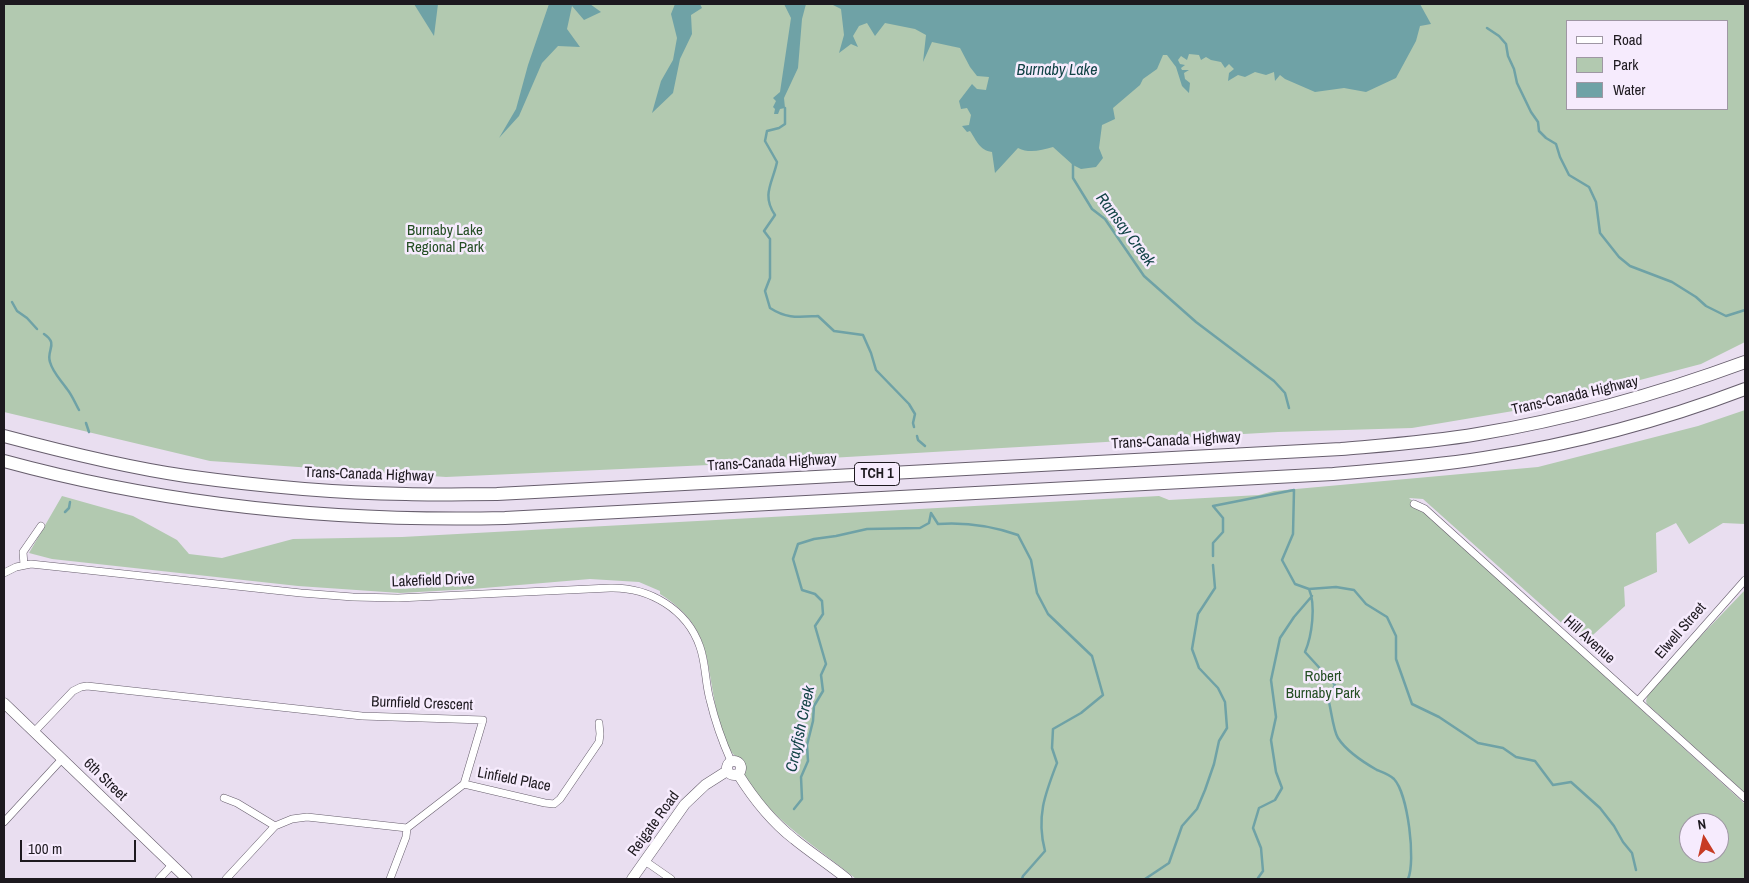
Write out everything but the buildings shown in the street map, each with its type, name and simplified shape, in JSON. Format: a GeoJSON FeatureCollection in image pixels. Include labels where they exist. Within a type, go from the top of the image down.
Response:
{"type":"FeatureCollection","features":[{"type":"Feature","properties":{"kind":"highway","name":"Trans-Canada Highway"},"geometry":{"type":"LineString","coordinates":[[4,436],[118,464],[184,476],[302,489],[397,494],[497,494],[1342,449],[1408,443],[1477,434],[1595,410],[1654,394],[1745,362]]}},
{"type":"Feature","properties":{"kind":"highway","name":"TCH 1"},"geometry":{"type":"LineString","coordinates":[[4,461],[113,487],[174,498],[294,513],[439,520],[505,518],[1323,475],[1408,468],[1492,457],[1602,434],[1662,418],[1745,389]]}},
{"type":"Feature","properties":{"kind":"street","name":"Hill Avenue"},"geometry":{"type":"LineString","coordinates":[[1414,504],[1425,509],[1572,644],[1638,700],[1745,798]]}},
{"type":"Feature","properties":{"kind":"street"},"geometry":{"type":"LineString","coordinates":[[4,573],[24,565],[23,552],[41,526]]}},
{"type":"Feature","properties":{"kind":"street","name":"Lakefield Drive"},"geometry":{"type":"LineString","coordinates":[[24,565],[353,597],[398,598],[610,588],[636,590],[654,596],[670,606],[680,615],[695,637],[702,653],[709,697],[729,766]]}},
{"type":"Feature","properties":{"kind":"street","name":"Elwell Street"},"geometry":{"type":"LineString","coordinates":[[1638,700],[1745,580]]}},
{"type":"Feature","properties":{"kind":"street","name":"Burnfield Crescent"},"geometry":{"type":"LineString","coordinates":[[34,732],[73,691],[87,686],[362,716],[483,720],[464,784]]}},
{"type":"Feature","properties":{"kind":"street","name":"6th Street"},"geometry":{"type":"LineString","coordinates":[[4,702],[187,879]]}},
{"type":"Feature","properties":{"kind":"street","name":"Linfield Place"},"geometry":{"type":"LineString","coordinates":[[464,784],[545,804],[554,804],[560,799],[599,742],[599,723]]}},
{"type":"Feature","properties":{"kind":"street"},"geometry":{"type":"LineString","coordinates":[[4,822],[62,759]]}},
{"type":"Feature","properties":{"kind":"street"},"geometry":{"type":"LineString","coordinates":[[729,766],[732,775],[738,774],[770,817],[794,839],[848,879]]}},
{"type":"Feature","properties":{"kind":"street","name":"Reigate Road"},"geometry":{"type":"LineString","coordinates":[[632,879],[685,804],[729,766]]}},
{"type":"Feature","properties":{"kind":"street"},"geometry":{"type":"LineString","coordinates":[[226,879],[275,826],[292,819],[307,817],[407,828],[464,784]]}},
{"type":"Feature","properties":{"kind":"street"},"geometry":{"type":"LineString","coordinates":[[224,798],[237,803],[275,826]]}},
{"type":"Feature","properties":{"kind":"street"},"geometry":{"type":"LineString","coordinates":[[390,879],[406,837],[407,828]]}},
{"type":"Feature","properties":{"kind":"street"},"geometry":{"type":"LineString","coordinates":[[646,861],[671,879]]}},
{"type":"Feature","properties":{"kind":"street"},"geometry":{"type":"LineString","coordinates":[[159,879],[172,866]]}},
{"type":"Feature","properties":{"kind":"green space","name":"Burnaby Lake Regional Park"},"geometry":{"type":"Polygon","coordinates":[[[4,4],[1745,4],[1745,342],[1701,364],[1537,407],[1412,428],[1278,432],[709,465],[446,477],[210,461],[4,412],[4,4]]]}},
{"type":"Feature","properties":{"kind":"green space","name":"Robert Burnaby Park"},"geometry":{"type":"Polygon","coordinates":[[[1745,410],[1745,524],[1723,523],[1689,544],[1676,523],[1656,533],[1657,572],[1624,587],[1625,606],[1584,643],[1423,499],[1409,498],[1745,804],[1745,879],[856,879],[799,835],[772,811],[761,798],[745,775],[742,762],[733,754],[724,737],[699,634],[678,607],[660,594],[660,591],[639,582],[590,579],[400,593],[298,586],[52,559],[29,553],[62,496],[133,516],[177,540],[189,554],[222,558],[293,539],[402,537],[1159,496],[1169,500],[1259,495],[1274,491],[1538,467],[1698,426],[1745,410]]]}},
{"type":"Feature","properties":{"kind":"green space"},"geometry":{"type":"Polygon","coordinates":[[[1745,590],[1745,793],[1647,704],[1646,701],[1649,690],[1745,590]]]}},
{"type":"Feature","properties":{"kind":"water"},"geometry":{"type":"Polygon","coordinates":[[[414,4],[438,4],[434,36],[414,4]]]}},
{"type":"Feature","properties":{"kind":"water"},"geometry":{"type":"Polygon","coordinates":[[[549,4],[590,4],[601,12],[584,20],[572,6],[567,29],[580,47],[558,46],[542,63],[519,116],[499,138],[516,109],[528,65],[549,4]]]}},
{"type":"Feature","properties":{"kind":"water"},"geometry":{"type":"Polygon","coordinates":[[[675,4],[700,4],[702,8],[691,15],[692,34],[680,59],[673,93],[652,113],[661,81],[673,60],[677,38],[671,14],[675,4]]]}},
{"type":"Feature","properties":{"kind":"water"},"geometry":{"type":"Polygon","coordinates":[[[784,4],[806,4],[802,19],[798,68],[784,98],[785,108],[780,109],[778,114],[774,114],[775,109],[773,107],[776,101],[773,98],[780,92],[791,18],[784,4]]]}},
{"type":"Feature","properties":{"kind":"water","name":"Burnaby Lake"},"geometry":{"type":"Polygon","coordinates":[[[831,4],[1420,4],[1431,24],[1420,26],[1416,41],[1396,78],[1366,92],[1344,88],[1315,92],[1280,75],[1275,81],[1274,72],[1266,75],[1255,72],[1245,77],[1238,75],[1228,81],[1229,73],[1234,69],[1229,64],[1225,68],[1221,62],[1206,57],[1201,60],[1199,55],[1189,54],[1187,60],[1181,56],[1178,60],[1180,64],[1185,65],[1181,68],[1182,70],[1189,70],[1184,73],[1185,79],[1190,83],[1189,93],[1182,86],[1176,67],[1167,55],[1163,55],[1157,69],[1143,79],[1140,85],[1113,108],[1115,119],[1102,125],[1099,148],[1103,158],[1096,167],[1081,169],[1073,165],[1053,147],[1031,151],[1018,148],[995,173],[992,152],[981,147],[970,131],[967,132],[962,126],[969,125],[971,115],[967,108],[961,109],[959,101],[972,84],[977,89],[986,90],[989,77],[977,76],[960,48],[932,42],[923,62],[926,35],[915,29],[885,23],[875,36],[867,23],[859,26],[853,36],[858,47],[851,44],[839,53],[844,35],[841,9],[831,4]]]}},
{"type":"Feature","properties":{"kind":"waterway"},"geometry":{"type":"LineString","coordinates":[[1487,28],[1499,36],[1506,44],[1517,83],[1538,122],[1539,131],[1556,144],[1569,175],[1589,187],[1596,202],[1600,233],[1619,257],[1630,266],[1672,282],[1696,297],[1706,306],[1726,316],[1745,310]]}},
{"type":"Feature","properties":{"kind":"waterway","name":"Crayfish Creek"},"geometry":{"type":"LineString","coordinates":[[785,108],[785,124],[779,128],[767,131],[765,141],[777,162],[768,195],[775,215],[764,231],[770,239],[770,278],[765,291],[770,308],[787,316],[818,316],[834,331],[863,335],[876,370],[909,404],[915,414],[914,427]]}},
{"type":"Feature","properties":{"kind":"waterway","name":"Ramsay Creek"},"geometry":{"type":"LineString","coordinates":[[1073,163],[1073,178],[1092,209],[1105,219],[1144,276],[1196,322],[1274,381],[1285,393],[1289,408]]}},
{"type":"Feature","properties":{"kind":"waterway"},"geometry":{"type":"LineString","coordinates":[[12,302],[17,311],[37,329]]}},
{"type":"Feature","properties":{"kind":"waterway"},"geometry":{"type":"LineString","coordinates":[[44,334],[51,341],[49,358],[51,366],[79,410]]}},
{"type":"Feature","properties":{"kind":"waterway"},"geometry":{"type":"LineString","coordinates":[[86,423],[89,432]]}},
{"type":"Feature","properties":{"kind":"waterway","name":"Crayfish Creek"},"geometry":{"type":"LineString","coordinates":[[917,436],[918,440],[925,446]]}},
{"type":"Feature","properties":{"kind":"waterway","name":"Ramsay Creek"},"geometry":{"type":"LineString","coordinates":[[1213,556],[1213,543],[1223,532],[1223,518],[1213,506],[1294,490],[1293,534],[1282,560],[1295,584],[1309,589],[1311,596],[1312,620],[1310,638],[1305,652],[1335,685],[1328,698],[1338,738],[1346,748],[1366,764],[1394,779],[1399,787],[1407,812],[1411,843],[1408,879]]}},
{"type":"Feature","properties":{"kind":"waterway"},"geometry":{"type":"LineString","coordinates":[[65,512],[69,508],[70,502]]}},
{"type":"Feature","properties":{"kind":"waterway"},"geometry":{"type":"LineString","coordinates":[[931,513],[938,524],[979,525],[1018,535],[1031,560],[1037,593],[1048,614],[1092,656],[1103,695],[1081,713],[1053,729],[1052,748],[1057,763],[1043,806],[1041,827],[1045,851],[1022,879]]}},
{"type":"Feature","properties":{"kind":"waterway","name":"Crayfish Creek"},"geometry":{"type":"LineString","coordinates":[[794,809],[802,799],[801,777],[808,761],[807,745],[813,721],[814,706],[823,691],[821,675],[826,664],[815,626],[823,614],[822,601],[815,594],[802,590],[793,559],[798,544],[867,529],[920,528],[929,523],[931,513]]}},
{"type":"Feature","properties":{"kind":"waterway"},"geometry":{"type":"LineString","coordinates":[[1145,879],[1169,863],[1182,826],[1197,809],[1214,764],[1219,741],[1227,728],[1225,702],[1218,688],[1199,668],[1192,649],[1198,614],[1215,588],[1213,565]]}},
{"type":"Feature","properties":{"kind":"waterway"},"geometry":{"type":"LineString","coordinates":[[1309,589],[1336,587],[1354,590],[1366,604],[1387,617],[1396,636],[1396,659],[1412,704],[1439,717],[1478,743],[1503,748],[1516,757],[1535,761],[1553,785],[1571,782],[1600,808],[1614,826],[1632,853],[1636,870]]}},
{"type":"Feature","properties":{"kind":"waterway"},"geometry":{"type":"LineString","coordinates":[[1259,879],[1263,871],[1261,848],[1253,828],[1259,808],[1275,800],[1282,788],[1276,772],[1271,740],[1276,717],[1271,680],[1280,638],[1294,617],[1312,596]]}}]}
